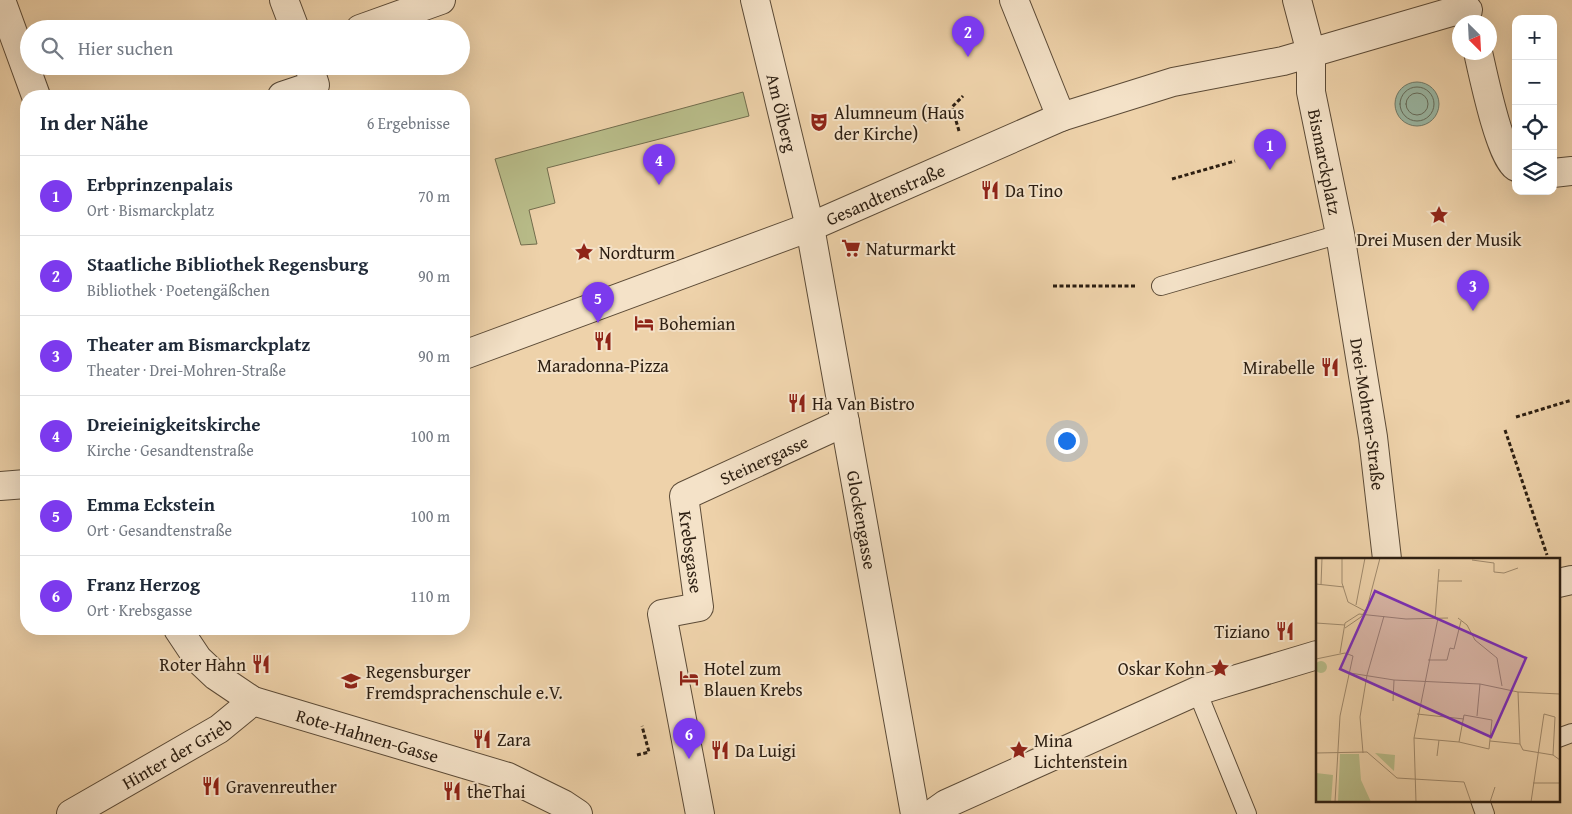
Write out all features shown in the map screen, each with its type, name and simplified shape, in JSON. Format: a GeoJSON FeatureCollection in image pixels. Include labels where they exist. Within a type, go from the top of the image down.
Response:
{"type":"FeatureCollection","features":[{"type":"Feature","properties":{"kind":"street"},"geometry":{"type":"LineString","coordinates":[[1,0],[20,52]]}},
{"type":"Feature","properties":{"kind":"street"},"geometry":{"type":"LineString","coordinates":[[284,0],[292,20]]}},
{"type":"Feature","properties":{"kind":"street"},"geometry":{"type":"LineString","coordinates":[[385,20],[440,0]]}},
{"type":"Feature","properties":{"kind":"street","name":"Am Ölberg"},"geometry":{"type":"LineString","coordinates":[[755,0],[810,227]]}},
{"type":"Feature","properties":{"kind":"street"},"geometry":{"type":"LineString","coordinates":[[1014,0],[1061,117]]}},
{"type":"Feature","properties":{"kind":"street","name":"Bismarckplatz"},"geometry":{"type":"LineString","coordinates":[[1297,0],[1311,53],[1311,92],[1340,234],[1345,269]]}},
{"type":"Feature","properties":{"kind":"street"},"geometry":{"type":"LineString","coordinates":[[1311,53],[1434,16],[1450,12],[1469,11]]}},
{"type":"Feature","properties":{"kind":"street","name":"Gesandtenstraße"},"geometry":{"type":"LineString","coordinates":[[470,353],[810,227],[1061,117],[1172,82],[1283,61],[1311,53]]}},
{"type":"Feature","properties":{"kind":"street"},"geometry":{"type":"LineString","coordinates":[[1480,60],[1504,149],[1512,165]]}},
{"type":"Feature","properties":{"kind":"street"},"geometry":{"type":"LineString","coordinates":[[28,75],[34,90]]}},
{"type":"Feature","properties":{"kind":"street"},"geometry":{"type":"LineString","coordinates":[[291,90],[312,76]]}},
{"type":"Feature","properties":{"kind":"street"},"geometry":{"type":"LineString","coordinates":[[1557,173],[1572,171]]}},
{"type":"Feature","properties":{"kind":"street","name":"Glockengasse"},"geometry":{"type":"LineString","coordinates":[[810,227],[915,814]]}},
{"type":"Feature","properties":{"kind":"street","name":"Drei-Mohren-Straße"},"geometry":{"type":"LineString","coordinates":[[1345,269],[1373,437],[1387,558]]}},
{"type":"Feature","properties":{"kind":"street","name":"Steinergasse"},"geometry":{"type":"LineString","coordinates":[[684,496],[845,422]]}},
{"type":"Feature","properties":{"kind":"street"},"geometry":{"type":"LineString","coordinates":[[0,486],[20,484]]}},
{"type":"Feature","properties":{"kind":"street","name":"Krebsgasse"},"geometry":{"type":"LineString","coordinates":[[684,496],[699,607],[662,614],[700,814]]}},
{"type":"Feature","properties":{"kind":"street","name":"Rote-Hahnen-Gasse"},"geometry":{"type":"LineString","coordinates":[[182,635],[198,659],[216,676],[253,701],[508,777],[563,804],[578,814]]}},
{"type":"Feature","properties":{"kind":"street"},"geometry":{"type":"LineString","coordinates":[[942,811],[1197,691],[1316,655]]}},
{"type":"Feature","properties":{"kind":"street","name":"Hinter der Grieb"},"geometry":{"type":"LineString","coordinates":[[71,814],[219,729],[253,701]]}},
{"type":"Feature","properties":{"kind":"lane"},"geometry":{"type":"LineString","coordinates":[[1160,286],[1340,234]]}},
{"type":"Feature","properties":{"kind":"lane"},"geometry":{"type":"LineString","coordinates":[[1197,691],[1247,814]]}},
{"type":"Feature","properties":{"kind":"lane"},"geometry":{"type":"LineString","coordinates":[[1560,737],[1572,733]]}},
{"type":"Feature","properties":{"kind":"lane"},"geometry":{"type":"LineString","coordinates":[[1481,802],[1485,814]]}},
{"type":"Feature","properties":{"kind":"path"},"geometry":{"type":"LineString","coordinates":[[952,106],[963,96]]}},
{"type":"Feature","properties":{"kind":"path"},"geometry":{"type":"LineString","coordinates":[[1172,179],[1235,160]]}},
{"type":"Feature","properties":{"kind":"path"},"geometry":{"type":"LineString","coordinates":[[1053,286],[1160,286]]}},
{"type":"Feature","properties":{"kind":"path"},"geometry":{"type":"LineString","coordinates":[[1516,418],[1572,400]]}},
{"type":"Feature","properties":{"kind":"path"},"geometry":{"type":"LineString","coordinates":[[1505,430],[1547,555]]}},
{"type":"Feature","properties":{"kind":"path"},"geometry":{"type":"LineString","coordinates":[[637,755],[649,752],[642,726]]}},
{"type":"Feature","properties":{"kind":"green space"},"geometry":{"type":"Polygon","coordinates":[[[743,92],[749,116],[547,168],[555,203],[529,210],[537,244],[521,245],[495,159],[743,92]]]}},
{"type":"Feature","properties":{"kind":"water"},"geometry":{"type":"Polygon","coordinates":[[[1417,82],[1429,86],[1435,92],[1439,104],[1435,116],[1429,122],[1417,126],[1405,122],[1399,116],[1395,104],[1399,92],[1405,86],[1417,82]]]}},
{"type":"Feature","properties":{"kind":"place","name":"Staatliche Bibliothek Regensburg"},"geometry":{"type":"Point","coordinates":[968,57]}},
{"type":"Feature","properties":{"kind":"place","name":"Alumneum (Haus der Kirche)"},"geometry":{"type":"Point","coordinates":[819,122]}},
{"type":"Feature","properties":{"kind":"place","name":"Erbprinzenpalais"},"geometry":{"type":"Point","coordinates":[1270,170]}},
{"type":"Feature","properties":{"kind":"place","name":"Dreieinigkeitskirche"},"geometry":{"type":"Point","coordinates":[659,185]}},
{"type":"Feature","properties":{"kind":"place","name":"Da Tino"},"geometry":{"type":"Point","coordinates":[990,190]}},
{"type":"Feature","properties":{"kind":"place","name":"Drei Musen der Musik"},"geometry":{"type":"Point","coordinates":[1439,215]}},
{"type":"Feature","properties":{"kind":"place","name":"Naturmarkt"},"geometry":{"type":"Point","coordinates":[851,248]}},
{"type":"Feature","properties":{"kind":"place","name":"Nordturm"},"geometry":{"type":"Point","coordinates":[584,252]}},
{"type":"Feature","properties":{"kind":"place","name":"Theater am Bismarckplatz"},"geometry":{"type":"Point","coordinates":[1473,311]}},
{"type":"Feature","properties":{"kind":"place","name":"Emma Eckstein"},"geometry":{"type":"Point","coordinates":[598,323]}},
{"type":"Feature","properties":{"kind":"place","name":"Bohemian"},"geometry":{"type":"Point","coordinates":[644,323]}},
{"type":"Feature","properties":{"kind":"place","name":"Maradonna-Pizza"},"geometry":{"type":"Point","coordinates":[603,341]}},
{"type":"Feature","properties":{"kind":"place","name":"Mirabelle"},"geometry":{"type":"Point","coordinates":[1330,367]}},
{"type":"Feature","properties":{"kind":"place","name":"Ha Van Bistro"},"geometry":{"type":"Point","coordinates":[797,403]}},
{"type":"Feature","properties":{"kind":"place","name":"Tiziano"},"geometry":{"type":"Point","coordinates":[1285,631]}},
{"type":"Feature","properties":{"kind":"place","name":"Roter Hahn"},"geometry":{"type":"Point","coordinates":[261,664]}},
{"type":"Feature","properties":{"kind":"place","name":"Oskar Kohn"},"geometry":{"type":"Point","coordinates":[1220,668]}},
{"type":"Feature","properties":{"kind":"place","name":"Hotel zum Blauen Krebs"},"geometry":{"type":"Point","coordinates":[689,678]}},
{"type":"Feature","properties":{"kind":"place","name":"Regensburger Fremdsprachenschule e.V."},"geometry":{"type":"Point","coordinates":[351,681]}},
{"type":"Feature","properties":{"kind":"place","name":"Zara"},"geometry":{"type":"Point","coordinates":[482,739]}},
{"type":"Feature","properties":{"kind":"place","name":"Da Luigi"},"geometry":{"type":"Point","coordinates":[720,750]}},
{"type":"Feature","properties":{"kind":"place","name":"Mina Lichtenstein"},"geometry":{"type":"Point","coordinates":[1019,750]}},
{"type":"Feature","properties":{"kind":"place","name":"Franz Herzog"},"geometry":{"type":"Point","coordinates":[689,759]}},
{"type":"Feature","properties":{"kind":"place","name":"Gravenreuther"},"geometry":{"type":"Point","coordinates":[211,786]}},
{"type":"Feature","properties":{"kind":"place","name":"theThai"},"geometry":{"type":"Point","coordinates":[452,791]}}]}
